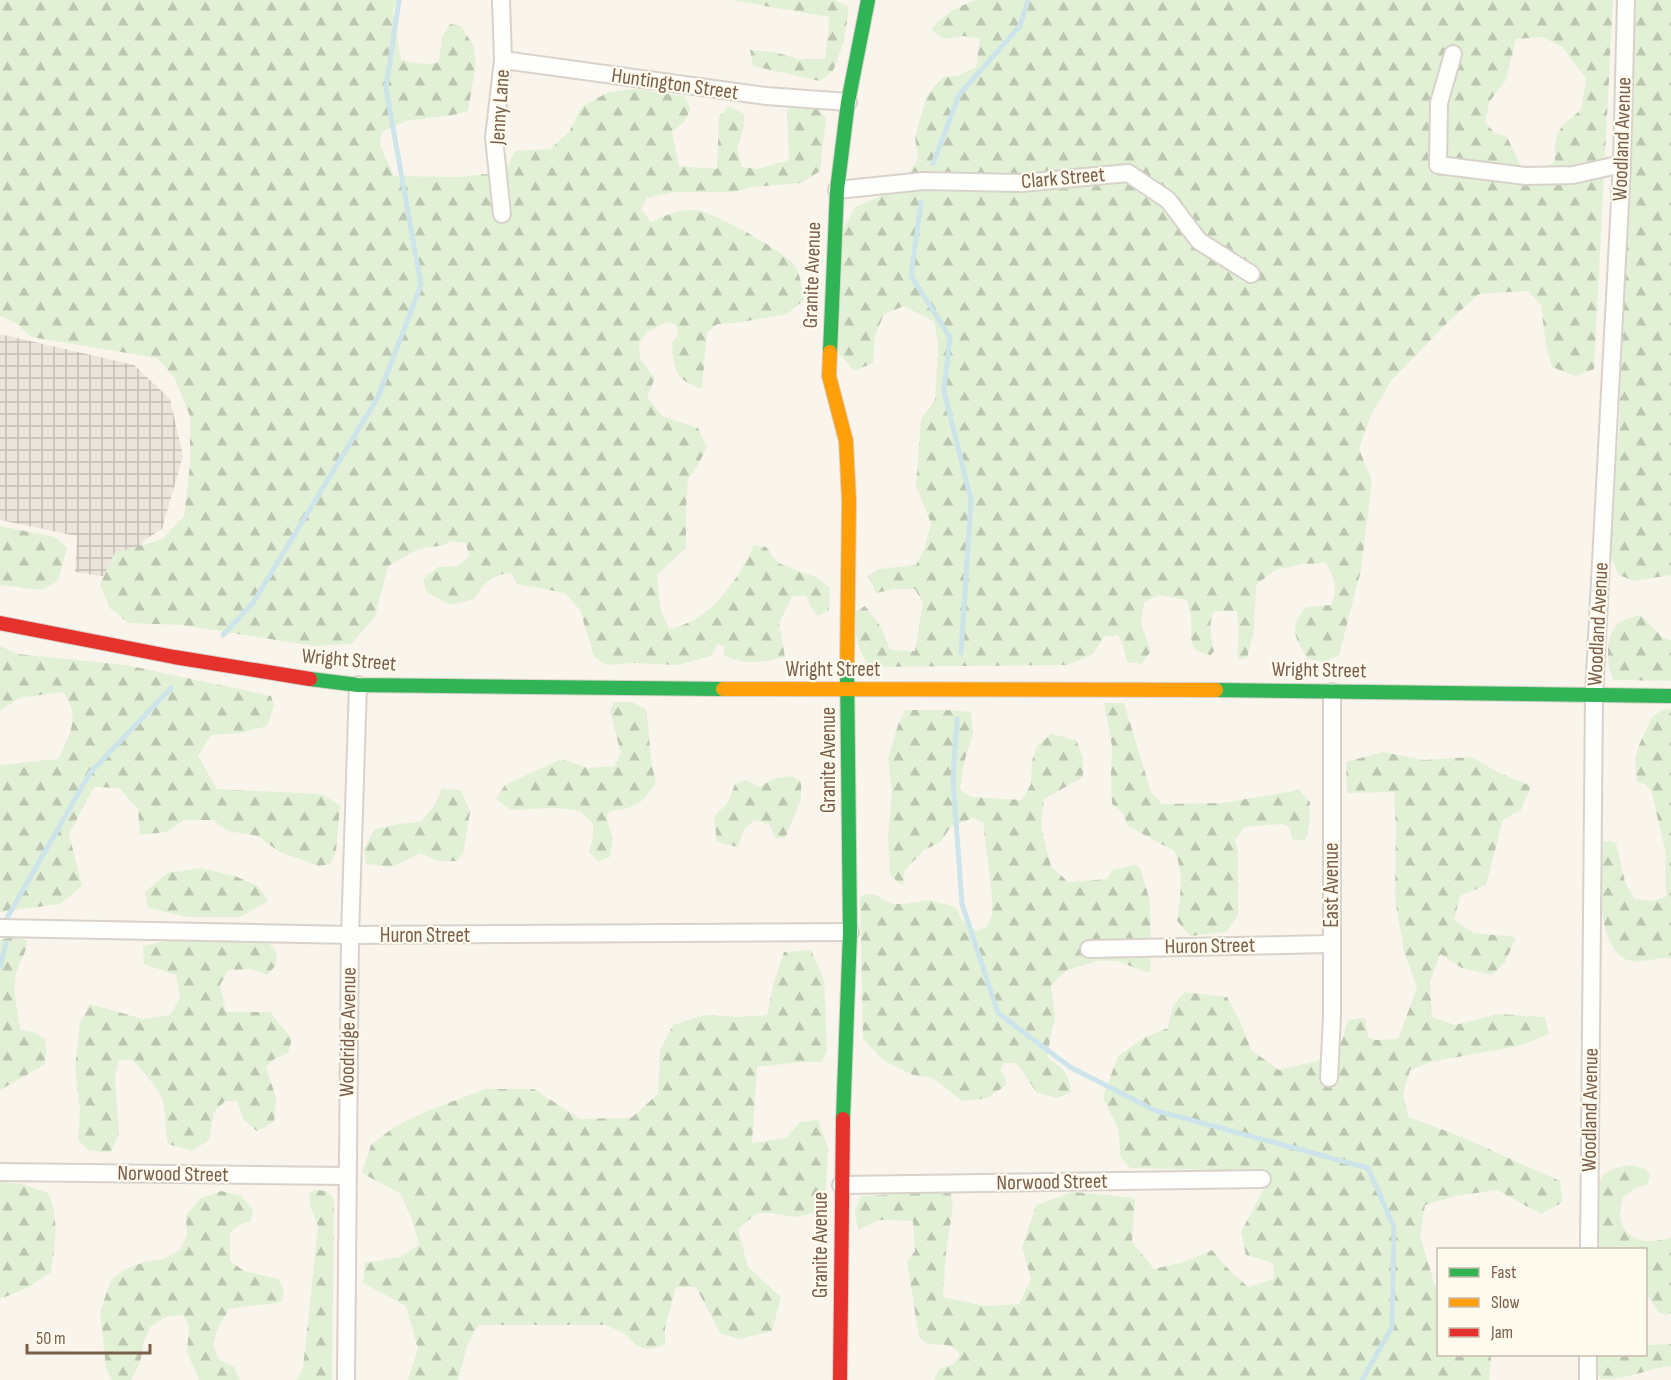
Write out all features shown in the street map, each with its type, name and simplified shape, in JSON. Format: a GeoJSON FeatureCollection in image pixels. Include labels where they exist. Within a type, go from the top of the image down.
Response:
{"type":"FeatureCollection","features":[{"type":"Feature","properties":{"kind":"main road","name":"Granite Avenue"},"geometry":{"type":"LineString","coordinates":[[840,1380],[841,1185],[850,932],[847,635],[849,501],[846,441],[829,376],[837,190],[848,102],[868,0]]}},
{"type":"Feature","properties":{"kind":"main road","name":"Wright Street"},"geometry":{"type":"LineString","coordinates":[[0,623],[174,657],[358,685],[1671,696]]}},
{"type":"Feature","properties":{"kind":"street","name":"Jenny Lane"},"geometry":{"type":"LineString","coordinates":[[501,0],[503,60],[495,138],[502,214]]}},
{"type":"Feature","properties":{"kind":"street","name":"Woodland Avenue"},"geometry":{"type":"LineString","coordinates":[[1589,1248],[1594,695],[1622,164],[1626,0]]}},
{"type":"Feature","properties":{"kind":"street"},"geometry":{"type":"LineString","coordinates":[[1453,54],[1439,103],[1438,165],[1526,176],[1573,175],[1622,164]]}},
{"type":"Feature","properties":{"kind":"street","name":"Huntington Street"},"geometry":{"type":"LineString","coordinates":[[503,60],[766,96],[848,102]]}},
{"type":"Feature","properties":{"kind":"street","name":"Clark Street"},"geometry":{"type":"LineString","coordinates":[[837,190],[924,180],[1022,183],[1128,173],[1168,200],[1199,241],[1251,274]]}},
{"type":"Feature","properties":{"kind":"street","name":"Woodridge Avenue"},"geometry":{"type":"LineString","coordinates":[[346,1380],[350,935],[358,685]]}},
{"type":"Feature","properties":{"kind":"street","name":"East Avenue"},"geometry":{"type":"LineString","coordinates":[[1329,1078],[1332,1016],[1330,945],[1332,692]]}},
{"type":"Feature","properties":{"kind":"street","name":"Huron Street"},"geometry":{"type":"LineString","coordinates":[[0,928],[350,935],[850,932]]}},
{"type":"Feature","properties":{"kind":"street","name":"Huron Street"},"geometry":{"type":"LineString","coordinates":[[1089,949],[1330,945]]}},
{"type":"Feature","properties":{"kind":"street","name":"Norwood Street"},"geometry":{"type":"LineString","coordinates":[[0,1172],[347,1176]]}},
{"type":"Feature","properties":{"kind":"street","name":"Norwood Street"},"geometry":{"type":"LineString","coordinates":[[841,1185],[1262,1179]]}},
{"type":"Feature","properties":{"kind":"street"},"geometry":{"type":"LineString","coordinates":[[1588,1356],[1588,1380]]}},
{"type":"Feature","properties":{"kind":"shaded area"},"geometry":{"type":"Polygon","coordinates":[[[0,334],[134,365],[170,399],[183,456],[162,529],[143,541],[133,581],[75,572],[77,536],[0,520],[0,334]]]}},
{"type":"Feature","properties":{"kind":"green space"},"geometry":{"type":"Polygon","coordinates":[[[0,0],[396,0],[393,11],[401,60],[425,64],[439,62],[442,36],[450,24],[461,26],[473,45],[476,63],[468,111],[406,121],[382,132],[380,145],[394,176],[459,177],[483,174],[503,176],[515,151],[550,149],[569,132],[582,106],[609,92],[635,89],[684,96],[691,109],[684,122],[672,132],[679,166],[717,169],[719,117],[729,106],[744,114],[744,127],[737,148],[742,167],[757,169],[789,160],[787,110],[799,105],[816,107],[826,118],[820,171],[801,183],[752,187],[734,192],[674,192],[647,198],[641,209],[651,222],[684,210],[704,212],[750,234],[792,262],[797,269],[804,300],[787,314],[718,324],[707,332],[702,389],[686,381],[677,372],[672,343],[678,335],[676,325],[666,322],[646,333],[639,343],[640,359],[655,378],[647,397],[662,416],[698,428],[707,447],[688,479],[686,548],[657,575],[660,607],[669,629],[697,618],[709,609],[731,586],[754,545],[766,547],[778,563],[818,578],[830,588],[829,610],[818,616],[806,595],[792,597],[779,623],[785,657],[762,661],[739,661],[724,655],[724,646],[718,644],[711,656],[678,665],[633,663],[607,665],[594,657],[580,610],[565,593],[517,584],[511,573],[498,575],[489,581],[474,599],[450,605],[426,592],[423,579],[438,567],[458,566],[469,556],[466,543],[452,541],[444,545],[419,549],[388,566],[375,617],[351,644],[315,646],[181,625],[129,623],[110,608],[100,585],[115,552],[162,539],[184,516],[190,465],[190,416],[174,377],[157,358],[31,337],[16,323],[0,316],[0,0]]]}},
{"type":"Feature","properties":{"kind":"green space"},"geometry":{"type":"Polygon","coordinates":[[[731,0],[835,0],[849,7],[844,41],[833,71],[820,81],[753,66],[750,50],[774,52],[798,59],[825,59],[829,17],[731,0]]]}},
{"type":"Feature","properties":{"kind":"green space"},"geometry":{"type":"Polygon","coordinates":[[[975,0],[1613,0],[1594,369],[1575,376],[1552,367],[1546,345],[1541,305],[1528,291],[1479,294],[1446,324],[1391,381],[1371,415],[1359,449],[1372,481],[1361,570],[1339,655],[1324,662],[1307,659],[1295,632],[1300,614],[1306,607],[1331,605],[1335,593],[1334,583],[1326,563],[1303,564],[1275,570],[1256,585],[1254,632],[1247,658],[1239,659],[1237,653],[1239,637],[1237,611],[1214,611],[1211,636],[1214,651],[1211,655],[1197,651],[1192,643],[1191,617],[1187,600],[1160,595],[1144,602],[1141,624],[1151,651],[1142,664],[1127,662],[1118,635],[1104,637],[1093,654],[1068,665],[870,667],[865,660],[857,641],[856,611],[865,606],[881,627],[890,650],[915,651],[923,603],[915,589],[895,589],[876,593],[868,576],[879,569],[916,565],[925,547],[931,523],[916,486],[921,419],[935,400],[938,345],[934,322],[904,306],[884,314],[875,336],[873,363],[854,371],[838,352],[843,230],[855,207],[898,189],[918,159],[915,137],[927,95],[943,77],[958,76],[976,67],[980,39],[964,36],[943,39],[931,30],[945,16],[975,0]],[[1542,37],[1516,39],[1506,80],[1489,102],[1485,123],[1495,133],[1507,137],[1521,166],[1545,169],[1555,161],[1555,143],[1559,131],[1581,110],[1586,78],[1561,46],[1542,37]]]}},
{"type":"Feature","properties":{"kind":"green space"},"geometry":{"type":"Polygon","coordinates":[[[1636,0],[1671,0],[1671,575],[1634,581],[1619,575],[1609,554],[1609,493],[1618,446],[1636,0]]]}},
{"type":"Feature","properties":{"kind":"green space"},"geometry":{"type":"Polygon","coordinates":[[[0,526],[55,537],[67,548],[58,581],[42,590],[0,585],[0,526]]]}},
{"type":"Feature","properties":{"kind":"green space"},"geometry":{"type":"Polygon","coordinates":[[[1641,615],[1663,638],[1671,640],[1671,681],[1613,680],[1608,657],[1612,632],[1622,621],[1641,615]]]}},
{"type":"Feature","properties":{"kind":"green space"},"geometry":{"type":"Polygon","coordinates":[[[0,646],[18,654],[126,665],[271,696],[274,706],[267,726],[241,733],[211,735],[198,756],[217,789],[321,794],[340,805],[336,851],[330,864],[319,866],[280,852],[257,836],[228,831],[213,820],[184,820],[166,832],[140,835],[138,809],[119,788],[94,787],[69,834],[82,886],[60,904],[0,912],[0,765],[58,759],[72,726],[72,710],[63,692],[19,698],[0,711],[0,646]]]}},
{"type":"Feature","properties":{"kind":"green space"},"geometry":{"type":"Polygon","coordinates":[[[614,702],[632,702],[646,709],[656,782],[639,803],[607,814],[613,839],[610,857],[598,861],[589,852],[593,837],[593,824],[580,811],[556,808],[511,810],[496,799],[505,785],[561,759],[588,768],[614,766],[621,753],[610,711],[614,702]]]}},
{"type":"Feature","properties":{"kind":"green space"},"geometry":{"type":"Polygon","coordinates":[[[1104,703],[1124,703],[1151,792],[1162,804],[1223,803],[1299,790],[1310,802],[1309,827],[1305,841],[1292,839],[1290,827],[1281,824],[1244,827],[1235,840],[1238,851],[1238,916],[1226,932],[1190,936],[1177,921],[1181,876],[1174,851],[1128,826],[1122,812],[1112,804],[1112,746],[1104,703]]]}},
{"type":"Feature","properties":{"kind":"green space"},"geometry":{"type":"Polygon","coordinates":[[[1671,709],[1671,958],[1637,962],[1625,959],[1616,951],[1604,925],[1601,908],[1599,848],[1602,842],[1616,843],[1625,882],[1634,899],[1651,901],[1666,897],[1665,850],[1651,790],[1645,784],[1637,782],[1635,761],[1639,745],[1653,716],[1662,710],[1671,709]]]}},
{"type":"Feature","properties":{"kind":"green space"},"geometry":{"type":"Polygon","coordinates":[[[905,710],[971,712],[973,733],[964,763],[960,790],[972,797],[1022,800],[1031,784],[1032,761],[1037,746],[1051,734],[1076,740],[1083,757],[1083,777],[1044,799],[1041,827],[1051,866],[1068,882],[1108,879],[1112,870],[1135,865],[1140,868],[1150,901],[1151,971],[1145,972],[1118,961],[1097,961],[1067,970],[1051,985],[1055,1018],[1048,1058],[1064,1072],[1069,1080],[1071,1092],[1058,1098],[1037,1093],[1017,1063],[1003,1063],[1000,1071],[1005,1076],[1006,1085],[988,1098],[962,1101],[933,1078],[913,1075],[884,1061],[863,1039],[860,898],[865,894],[876,895],[892,904],[929,900],[956,907],[962,920],[977,931],[986,927],[992,915],[992,895],[983,822],[973,818],[950,827],[941,842],[924,850],[905,870],[903,886],[890,875],[888,839],[892,791],[888,758],[905,710]]]}},
{"type":"Feature","properties":{"kind":"green space"},"geometry":{"type":"Polygon","coordinates":[[[1383,752],[1424,760],[1472,757],[1497,772],[1531,786],[1521,810],[1503,820],[1486,885],[1460,896],[1454,920],[1474,933],[1516,937],[1505,962],[1492,975],[1462,968],[1440,954],[1430,982],[1432,1017],[1455,1025],[1498,1014],[1545,1017],[1549,1034],[1523,1045],[1431,1062],[1410,1070],[1403,1094],[1409,1117],[1457,1135],[1560,1181],[1563,1202],[1541,1214],[1497,1190],[1455,1196],[1425,1205],[1420,1235],[1437,1287],[1437,1356],[1493,1356],[1491,1357],[1489,1380],[934,1380],[939,1369],[954,1364],[960,1355],[949,1345],[927,1343],[919,1337],[907,1262],[915,1251],[913,1221],[879,1220],[858,1230],[855,1210],[861,1196],[915,1193],[923,1187],[950,1190],[953,1207],[946,1251],[943,1297],[985,1306],[1019,1304],[1031,1279],[1022,1247],[1036,1205],[1073,1192],[1135,1198],[1132,1242],[1154,1269],[1184,1262],[1212,1250],[1248,1287],[1274,1279],[1273,1263],[1246,1255],[1241,1232],[1269,1179],[1260,1171],[1130,1168],[1120,1156],[1119,1131],[1103,1097],[1118,1056],[1144,1038],[1168,1028],[1173,1005],[1185,992],[1227,997],[1240,1021],[1251,1050],[1279,1070],[1337,1056],[1348,1020],[1365,1018],[1368,1037],[1375,1040],[1398,1039],[1417,988],[1404,951],[1395,899],[1394,792],[1347,793],[1346,762],[1383,752]]]}},
{"type":"Feature","properties":{"kind":"green space"},"geometry":{"type":"Polygon","coordinates":[[[791,776],[801,781],[801,799],[785,838],[775,838],[769,824],[754,820],[744,830],[738,847],[717,842],[714,817],[728,802],[735,784],[745,780],[760,787],[772,779],[791,776]]]}},
{"type":"Feature","properties":{"kind":"green space"},"geometry":{"type":"Polygon","coordinates":[[[442,789],[461,790],[470,812],[463,854],[456,861],[437,861],[421,853],[392,867],[366,864],[364,848],[375,829],[421,822],[434,806],[442,789]]]}},
{"type":"Feature","properties":{"kind":"green space"},"geometry":{"type":"Polygon","coordinates":[[[201,868],[235,876],[258,886],[268,901],[240,917],[188,917],[148,908],[145,892],[167,873],[201,868]]]}},
{"type":"Feature","properties":{"kind":"green space"},"geometry":{"type":"Polygon","coordinates":[[[17,936],[27,941],[15,982],[16,1007],[21,1030],[33,1032],[45,1039],[47,1051],[44,1065],[0,1090],[0,940],[17,936]]]}},
{"type":"Feature","properties":{"kind":"green space"},"geometry":{"type":"Polygon","coordinates":[[[214,939],[269,943],[277,953],[276,965],[267,975],[251,969],[228,970],[220,985],[226,1012],[270,1012],[292,1039],[288,1053],[274,1059],[266,1067],[276,1098],[274,1122],[257,1131],[243,1119],[237,1101],[225,1101],[214,1112],[209,1140],[192,1151],[168,1144],[164,1106],[160,1094],[132,1060],[119,1060],[115,1077],[119,1134],[111,1152],[90,1151],[78,1140],[80,1110],[75,1067],[80,1023],[90,1004],[143,1019],[170,1015],[180,998],[176,975],[144,964],[143,946],[167,941],[214,939]]]}},
{"type":"Feature","properties":{"kind":"green space"},"geometry":{"type":"Polygon","coordinates":[[[811,950],[824,979],[827,1050],[822,1062],[757,1067],[752,1143],[786,1138],[800,1122],[818,1120],[828,1148],[825,1211],[794,1217],[757,1213],[738,1229],[748,1267],[781,1297],[772,1331],[739,1339],[720,1333],[696,1287],[676,1287],[665,1328],[665,1345],[649,1349],[637,1346],[625,1334],[606,1325],[478,1325],[467,1346],[458,1380],[408,1380],[418,1349],[406,1306],[363,1283],[365,1263],[400,1257],[419,1245],[412,1219],[401,1194],[362,1173],[371,1145],[394,1127],[429,1110],[486,1089],[534,1089],[580,1119],[631,1118],[658,1094],[660,1051],[673,1025],[704,1015],[737,1017],[767,1015],[773,985],[784,952],[811,950]]]}},
{"type":"Feature","properties":{"kind":"green space"},"geometry":{"type":"Polygon","coordinates":[[[1633,1165],[1645,1169],[1650,1175],[1648,1184],[1636,1188],[1623,1197],[1620,1210],[1621,1222],[1625,1229],[1630,1235],[1645,1241],[1671,1237],[1671,1313],[1667,1315],[1658,1312],[1647,1295],[1647,1248],[1598,1248],[1595,1243],[1595,1216],[1599,1186],[1606,1173],[1622,1166],[1633,1165]]]}},
{"type":"Feature","properties":{"kind":"green space"},"geometry":{"type":"Polygon","coordinates":[[[0,1182],[22,1184],[48,1193],[52,1203],[56,1232],[51,1272],[27,1288],[0,1299],[0,1182]]]}},
{"type":"Feature","properties":{"kind":"green space"},"geometry":{"type":"Polygon","coordinates":[[[315,1190],[327,1191],[333,1197],[334,1205],[332,1380],[296,1380],[303,1368],[318,1226],[310,1206],[309,1194],[315,1190]]]}},
{"type":"Feature","properties":{"kind":"green space"},"geometry":{"type":"Polygon","coordinates":[[[221,1191],[240,1195],[253,1209],[251,1221],[237,1226],[230,1233],[230,1261],[244,1271],[279,1279],[284,1291],[282,1302],[229,1309],[217,1330],[213,1346],[220,1360],[234,1367],[240,1380],[199,1380],[187,1352],[189,1326],[183,1315],[165,1317],[150,1327],[144,1341],[140,1363],[131,1380],[112,1380],[106,1368],[100,1312],[111,1280],[126,1269],[144,1262],[163,1259],[180,1250],[187,1234],[186,1215],[201,1198],[221,1191]]]}},
{"type":"Feature","properties":{"kind":"green space"},"geometry":{"type":"Polygon","coordinates":[[[1671,1344],[1671,1366],[1610,1379],[1601,1379],[1593,1368],[1594,1356],[1647,1356],[1647,1345],[1671,1344]]]}},
{"type":"Feature","properties":{"kind":"waterway"},"geometry":{"type":"LineString","coordinates":[[223,635],[253,603],[378,397],[421,285],[386,88],[399,0]]}},
{"type":"Feature","properties":{"kind":"waterway"},"geometry":{"type":"LineString","coordinates":[[933,164],[959,95],[1020,26],[1028,0]]}},
{"type":"Feature","properties":{"kind":"waterway"},"geometry":{"type":"LineString","coordinates":[[921,202],[911,276],[950,337],[944,391],[971,500],[961,653]]}},
{"type":"Feature","properties":{"kind":"waterway"},"geometry":{"type":"LineString","coordinates":[[7,918],[90,773],[171,688]]}},
{"type":"Feature","properties":{"kind":"waterway"},"geometry":{"type":"LineString","coordinates":[[957,719],[953,780],[962,904],[998,1013],[1070,1067],[1154,1110],[1368,1168],[1394,1227],[1392,1327],[1362,1380]]}},
{"type":"Feature","properties":{"kind":"waterway"},"geometry":{"type":"LineString","coordinates":[[0,967],[6,943]]}},
{"type":"Feature","properties":{"kind":"traffic: fast"},"geometry":{"type":"LineString","coordinates":[[830,352],[837,190],[848,102],[868,0]]}},
{"type":"Feature","properties":{"kind":"traffic: fast"},"geometry":{"type":"LineString","coordinates":[[843,1119],[850,932],[847,667]]}},
{"type":"Feature","properties":{"kind":"traffic: fast"},"geometry":{"type":"LineString","coordinates":[[310,679],[358,685],[723,689]]}},
{"type":"Feature","properties":{"kind":"traffic: fast"},"geometry":{"type":"LineString","coordinates":[[1216,690],[1671,696]]}},
{"type":"Feature","properties":{"kind":"traffic: slow"},"geometry":{"type":"LineString","coordinates":[[830,352],[829,376],[846,441],[849,501],[847,667]]}},
{"type":"Feature","properties":{"kind":"traffic: slow"},"geometry":{"type":"LineString","coordinates":[[723,689],[1216,690]]}},
{"type":"Feature","properties":{"kind":"traffic: jam"},"geometry":{"type":"LineString","coordinates":[[0,623],[174,657],[310,679]]}},
{"type":"Feature","properties":{"kind":"traffic: jam"},"geometry":{"type":"LineString","coordinates":[[840,1380],[843,1119]]}}]}
